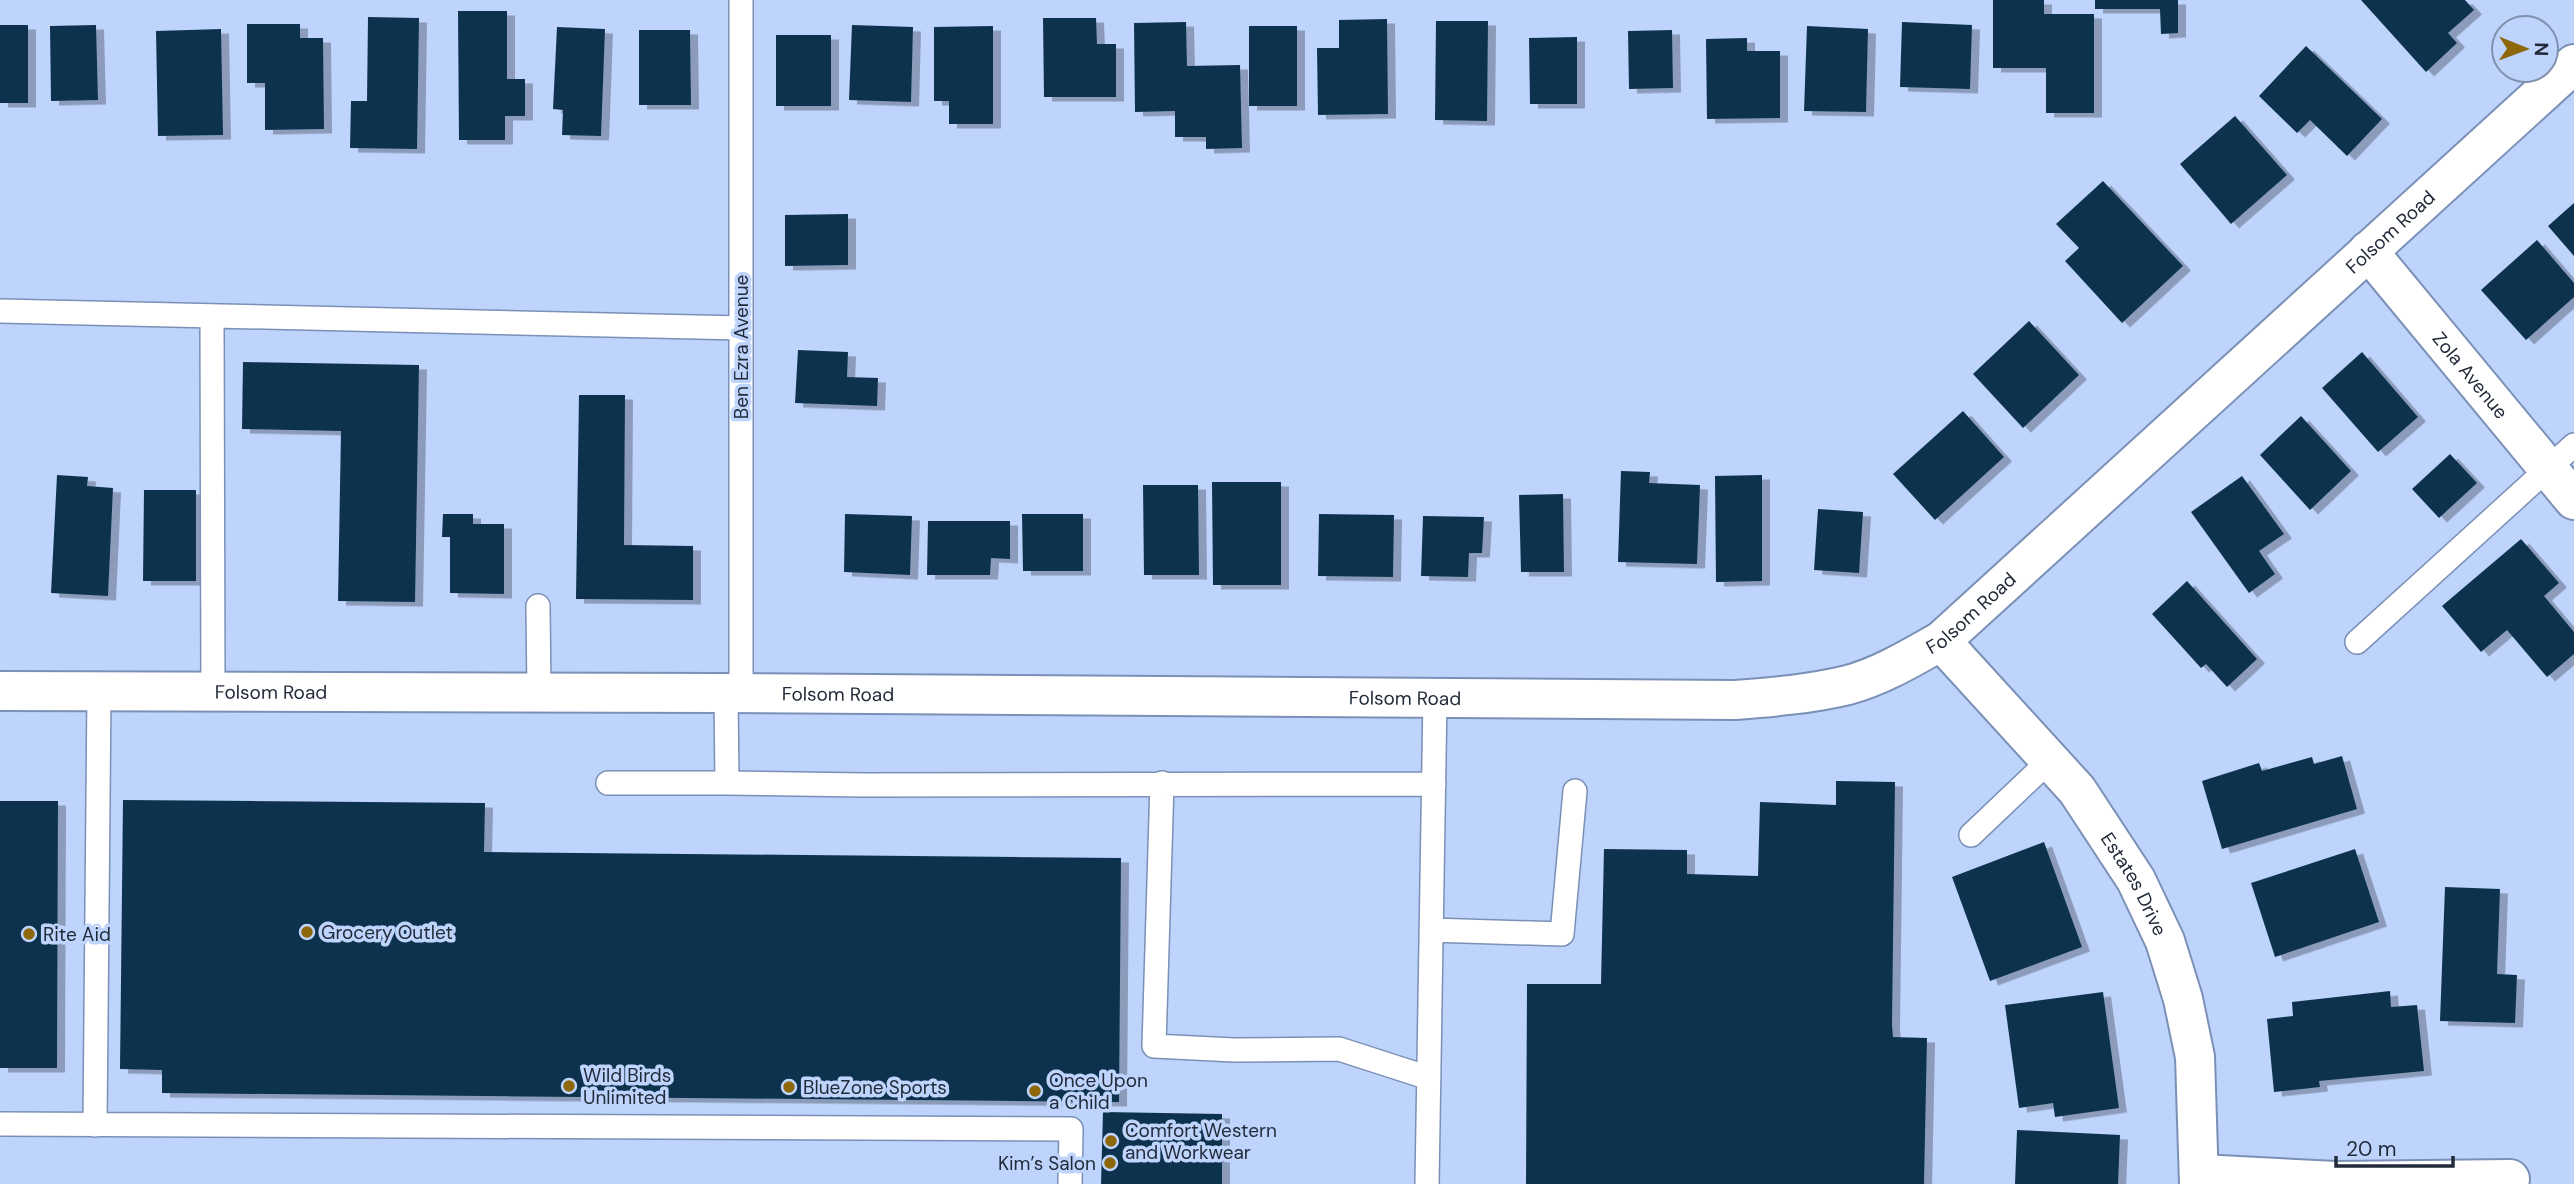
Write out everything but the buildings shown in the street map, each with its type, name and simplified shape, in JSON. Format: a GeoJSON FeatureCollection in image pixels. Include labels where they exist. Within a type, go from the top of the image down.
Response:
{"type":"FeatureCollection","features":[{"type":"Feature","properties":{"kind":"street","name":"Folsom Road"},"geometry":{"type":"LineString","coordinates":[[0,691],[1735,700],[1793,695],[1850,684],[1892,668],[1941,641],[2574,64]]}},
{"type":"Feature","properties":{"kind":"street","name":"Zola Avenue"},"geometry":{"type":"LineString","coordinates":[[2368,251],[2561,457],[2574,500]]}},
{"type":"Feature","properties":{"kind":"street","name":"Estates Drive"},"geometry":{"type":"LineString","coordinates":[[1941,641],[2077,790],[2136,880],[2165,941],[2183,999],[2195,1057],[2199,1179]]}},
{"type":"Feature","properties":{"kind":"street"},"geometry":{"type":"LineString","coordinates":[[2199,1179],[2510,1179]]}},
{"type":"Feature","properties":{"kind":"lane","name":"Ben Ezra Avenue"},"geometry":{"type":"LineString","coordinates":[[727,783],[734,693],[741,328],[741,0]]}},
{"type":"Feature","properties":{"kind":"lane"},"geometry":{"type":"LineString","coordinates":[[0,311],[212,316],[536,334],[741,328]]}},
{"type":"Feature","properties":{"kind":"lane"},"geometry":{"type":"LineString","coordinates":[[212,316],[213,692]]}},
{"type":"Feature","properties":{"kind":"lane"},"geometry":{"type":"LineString","coordinates":[[2357,642],[2561,457]]}},
{"type":"Feature","properties":{"kind":"lane"},"geometry":{"type":"LineString","coordinates":[[538,606],[539,693]]}},
{"type":"Feature","properties":{"kind":"lane"},"geometry":{"type":"LineString","coordinates":[[95,1125],[99,692]]}},
{"type":"Feature","properties":{"kind":"lane"},"geometry":{"type":"LineString","coordinates":[[1427,1184],[1435,698]]}},
{"type":"Feature","properties":{"kind":"lane"},"geometry":{"type":"LineString","coordinates":[[1971,835],[2050,760]]}},
{"type":"Feature","properties":{"kind":"lane"},"geometry":{"type":"LineString","coordinates":[[608,783],[1434,784]]}},
{"type":"Feature","properties":{"kind":"lane"},"geometry":{"type":"LineString","coordinates":[[1162,783],[1154,1046],[1234,1050],[1339,1049],[1429,1078]]}},
{"type":"Feature","properties":{"kind":"lane"},"geometry":{"type":"LineString","coordinates":[[1431,930],[1562,934],[1575,791]]}},
{"type":"Feature","properties":{"kind":"lane"},"geometry":{"type":"LineString","coordinates":[[0,1125],[1071,1129],[1070,1184]]}},
{"type":"Feature","properties":{"kind":"place","name":"Grocery Outlet"},"geometry":{"type":"Point","coordinates":[307,932]}},
{"type":"Feature","properties":{"kind":"place","name":"Rite Aid"},"geometry":{"type":"Point","coordinates":[29,934]}},
{"type":"Feature","properties":{"kind":"place","name":"Wild Birds Unlimited"},"geometry":{"type":"Point","coordinates":[569,1086]}},
{"type":"Feature","properties":{"kind":"place","name":"BlueZone Sports"},"geometry":{"type":"Point","coordinates":[789,1087]}},
{"type":"Feature","properties":{"kind":"place","name":"Once Upon a Child"},"geometry":{"type":"Point","coordinates":[1035,1091]}},
{"type":"Feature","properties":{"kind":"place","name":"Comfort Western and Workwear"},"geometry":{"type":"Point","coordinates":[1111,1141]}},
{"type":"Feature","properties":{"kind":"place","name":"Kim’s Salon"},"geometry":{"type":"Point","coordinates":[1110,1163]}}]}
